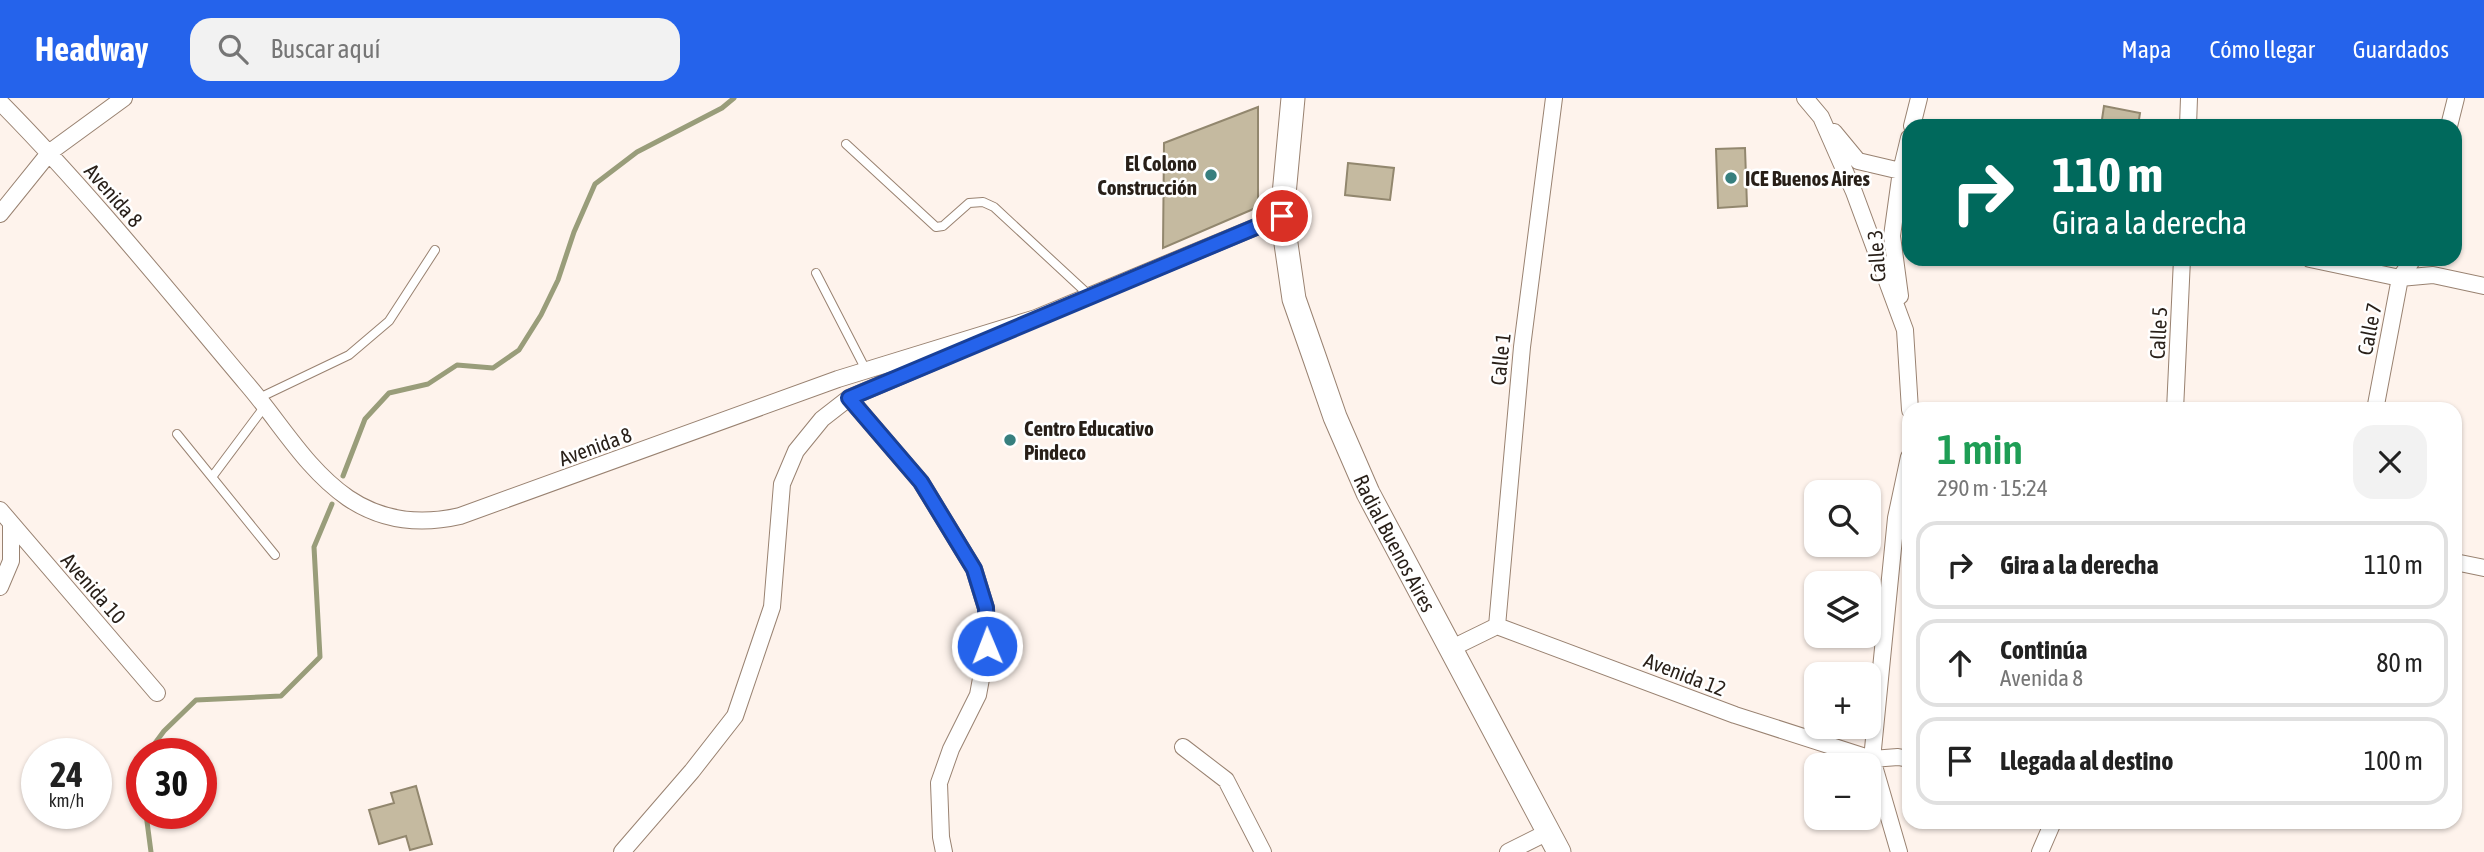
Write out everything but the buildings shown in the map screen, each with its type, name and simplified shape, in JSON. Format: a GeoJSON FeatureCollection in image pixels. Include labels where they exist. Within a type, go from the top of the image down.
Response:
{"type":"FeatureCollection","features":[{"type":"Feature","properties":{"kind":"main road","name":"Radial Buenos Aires"},"geometry":{"type":"LineString","coordinates":[[1293,98],[1282,216],[1294,299],[1335,417],[1368,493],[1553,842]]}},
{"type":"Feature","properties":{"kind":"street"},"geometry":{"type":"LineString","coordinates":[[0,214],[50,152],[124,98]]}},
{"type":"Feature","properties":{"kind":"street","name":"Calle 1"},"geometry":{"type":"LineString","coordinates":[[1497,626],[1522,347],[1554,98]]}},
{"type":"Feature","properties":{"kind":"street","name":"Calle 3"},"geometry":{"type":"LineString","coordinates":[[1805,98],[1821,117],[1854,192],[1905,330]]}},
{"type":"Feature","properties":{"kind":"street"},"geometry":{"type":"LineString","coordinates":[[1914,119],[1919,98]]}},
{"type":"Feature","properties":{"kind":"street"},"geometry":{"type":"LineString","coordinates":[[2188,119],[2189,98]]}},
{"type":"Feature","properties":{"kind":"street"},"geometry":{"type":"LineString","coordinates":[[2451,119],[2456,98]]}},
{"type":"Feature","properties":{"kind":"street","name":"Avenida 8"},"geometry":{"type":"LineString","coordinates":[[0,102],[50,152],[326,481],[372,511],[417,522],[440,521],[483,509],[838,379],[1036,318],[1282,216]]}},
{"type":"Feature","properties":{"kind":"street"},"geometry":{"type":"LineString","coordinates":[[1821,117],[1858,161],[1902,171]]}},
{"type":"Feature","properties":{"kind":"street","name":"Calle 3"},"geometry":{"type":"LineString","coordinates":[[1902,187],[1892,236],[1905,330],[1910,402]]}},
{"type":"Feature","properties":{"kind":"street","name":"Calle 5"},"geometry":{"type":"LineString","coordinates":[[2175,402],[2182,266]]}},
{"type":"Feature","properties":{"kind":"street"},"geometry":{"type":"LineString","coordinates":[[2343,266],[2400,278],[2433,275],[2484,286]]}},
{"type":"Feature","properties":{"kind":"street","name":"Calle 7"},"geometry":{"type":"LineString","coordinates":[[2377,402],[2400,278],[2408,266]]}},
{"type":"Feature","properties":{"kind":"street"},"geometry":{"type":"LineString","coordinates":[[622,852],[735,716],[772,607],[782,484],[796,451],[821,419],[849,398],[1036,318]]}},
{"type":"Feature","properties":{"kind":"street"},"geometry":{"type":"LineString","coordinates":[[849,398],[921,482],[974,569],[986,608],[987,646],[978,695],[951,749],[939,783],[944,852]]}},
{"type":"Feature","properties":{"kind":"street"},"geometry":{"type":"LineString","coordinates":[[1873,753],[1896,518],[1902,490]]}},
{"type":"Feature","properties":{"kind":"street","name":"Avenida 10"},"geometry":{"type":"LineString","coordinates":[[0,510],[157,693]]}},
{"type":"Feature","properties":{"kind":"street"},"geometry":{"type":"LineString","coordinates":[[0,587],[11,561],[11,523]]}},
{"type":"Feature","properties":{"kind":"street"},"geometry":{"type":"LineString","coordinates":[[2462,563],[2484,568]]}},
{"type":"Feature","properties":{"kind":"street"},"geometry":{"type":"LineString","coordinates":[[1452,648],[1497,626]]}},
{"type":"Feature","properties":{"kind":"street","name":"Avenida 12"},"geometry":{"type":"LineString","coordinates":[[1497,626],[1735,715],[1851,753]]}},
{"type":"Feature","properties":{"kind":"street"},"geometry":{"type":"LineString","coordinates":[[1183,747],[1226,780],[1263,852]]}},
{"type":"Feature","properties":{"kind":"street","name":"Avenida 12"},"geometry":{"type":"LineString","coordinates":[[1881,759],[1902,758]]}},
{"type":"Feature","properties":{"kind":"street"},"geometry":{"type":"LineString","coordinates":[[1881,791],[1899,852]]}},
{"type":"Feature","properties":{"kind":"street"},"geometry":{"type":"LineString","coordinates":[[2040,852],[2050,829]]}},
{"type":"Feature","properties":{"kind":"street"},"geometry":{"type":"LineString","coordinates":[[1507,852],[1553,842]]}},
{"type":"Feature","properties":{"kind":"lane"},"geometry":{"type":"LineString","coordinates":[[846,144],[936,227],[943,226],[975,201],[994,207],[1090,296]]}},
{"type":"Feature","properties":{"kind":"lane"},"geometry":{"type":"LineString","coordinates":[[212,477],[262,402],[349,355],[389,321],[435,250]]}},
{"type":"Feature","properties":{"kind":"lane"},"geometry":{"type":"LineString","coordinates":[[816,273],[867,372]]}},
{"type":"Feature","properties":{"kind":"lane"},"geometry":{"type":"LineString","coordinates":[[177,434],[275,555]]}},
{"type":"Feature","properties":{"kind":"waterway"},"geometry":{"type":"LineString","coordinates":[[343,476],[365,419],[389,393],[428,384],[457,365],[493,368],[519,350],[541,315],[558,280],[574,232],[595,184],[637,152],[722,108],[734,98]]}},
{"type":"Feature","properties":{"kind":"waterway"},"geometry":{"type":"LineString","coordinates":[[159,738],[196,700],[281,696],[320,657],[314,547],[332,504]]}},
{"type":"Feature","properties":{"kind":"waterway"},"geometry":{"type":"LineString","coordinates":[[148,829],[151,852]]}},
{"type":"Feature","properties":{"kind":"place","name":"El Colono Construcción"},"geometry":{"type":"Point","coordinates":[1211,175]}},
{"type":"Feature","properties":{"kind":"place","name":"ICE Buenos Aires"},"geometry":{"type":"Point","coordinates":[1731,178]}},
{"type":"Feature","properties":{"kind":"place","name":"Centro Educativo Pindeco"},"geometry":{"type":"Point","coordinates":[1010,440]}},
{"type":"Feature","properties":{"kind":"route"},"geometry":{"type":"LineString","coordinates":[[987,646],[986,608],[974,569],[921,482],[849,398],[1282,216]]}}]}
